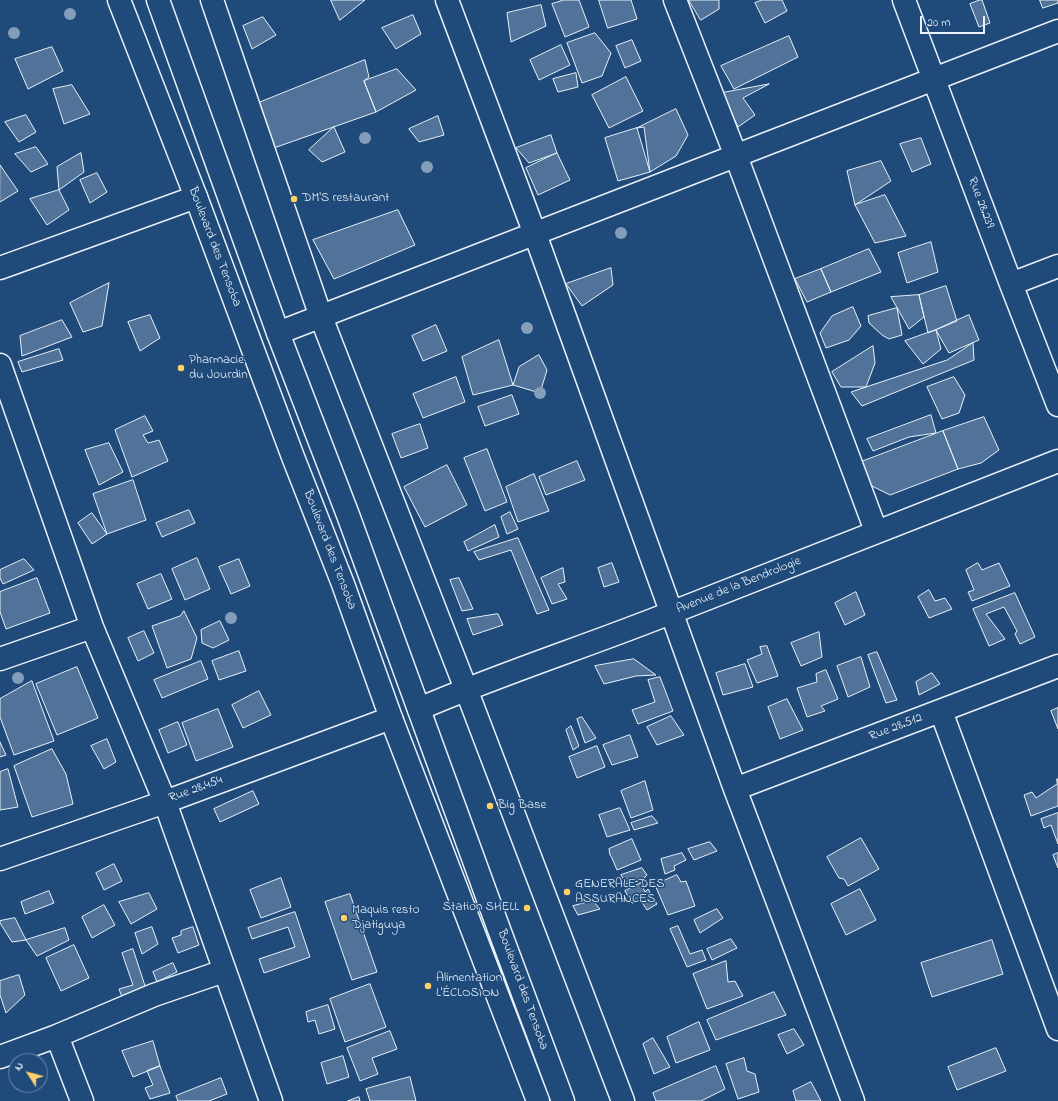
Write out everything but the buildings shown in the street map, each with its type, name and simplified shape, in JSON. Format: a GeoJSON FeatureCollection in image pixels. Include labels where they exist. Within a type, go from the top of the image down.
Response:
{"type":"FeatureCollection","features":[{"type":"Feature","properties":{"kind":"street","name":"Boulevard des Tensoba"},"geometry":{"type":"LineString","coordinates":[[119,0],[196,197],[293,457],[343,584],[392,718],[538,1101]]}},
{"type":"Feature","properties":{"kind":"street","name":"Boulevard des Tensoba"},"geometry":{"type":"LineString","coordinates":[[158,0],[278,333],[348,516],[418,710],[563,1101]]}},
{"type":"Feature","properties":{"kind":"street"},"geometry":{"type":"LineString","coordinates":[[212,0],[321,317],[466,689],[622,1101]]}},
{"type":"Feature","properties":{"kind":"street"},"geometry":{"type":"LineString","coordinates":[[447,0],[535,234],[735,789],[853,1101]]}},
{"type":"Feature","properties":{"kind":"street"},"geometry":{"type":"LineString","coordinates":[[675,0],[736,156],[876,531]]}},
{"type":"Feature","properties":{"kind":"street","name":"Rue 28.239"},"geometry":{"type":"LineString","coordinates":[[904,0],[1058,405]]}},
{"type":"Feature","properties":{"kind":"street"},"geometry":{"type":"LineString","coordinates":[[278,333],[1058,31]]}},
{"type":"Feature","properties":{"kind":"street"},"geometry":{"type":"LineString","coordinates":[[0,268],[196,197]]}},
{"type":"Feature","properties":{"kind":"street"},"geometry":{"type":"LineString","coordinates":[[1011,284],[1058,266]]}},
{"type":"Feature","properties":{"kind":"street"},"geometry":{"type":"LineString","coordinates":[[0,365],[92,627],[165,802],[271,1101]]}},
{"type":"Feature","properties":{"kind":"street","name":"Avenue de la Bendrologie"},"geometry":{"type":"LineString","coordinates":[[418,710],[466,689],[671,613],[876,531],[1058,461]]}},
{"type":"Feature","properties":{"kind":"street"},"geometry":{"type":"LineString","coordinates":[[0,659],[92,627]]}},
{"type":"Feature","properties":{"kind":"street","name":"Rue 28.512"},"geometry":{"type":"LineString","coordinates":[[735,789],[1058,666]]}},
{"type":"Feature","properties":{"kind":"street"},"geometry":{"type":"LineString","coordinates":[[941,711],[1058,1029]]}},
{"type":"Feature","properties":{"kind":"street","name":"Rue 28.454"},"geometry":{"type":"LineString","coordinates":[[0,859],[165,802],[392,718]]}},
{"type":"Feature","properties":{"kind":"street"},"geometry":{"type":"LineString","coordinates":[[0,1057],[58,1036],[154,995],[224,971]]}},
{"type":"Feature","properties":{"kind":"street"},"geometry":{"type":"LineString","coordinates":[[58,1036],[82,1101]]}},
{"type":"Feature","properties":{"kind":"place","name":"DM'S restaurant"},"geometry":{"type":"Point","coordinates":[294,199]}},
{"type":"Feature","properties":{"kind":"place","name":"Pharmacie du Jourdin"},"geometry":{"type":"Point","coordinates":[181,368]}},
{"type":"Feature","properties":{"kind":"place","name":"Big Base"},"geometry":{"type":"Point","coordinates":[490,806]}},
{"type":"Feature","properties":{"kind":"place","name":"GENERALE DES ASSURANCES"},"geometry":{"type":"Point","coordinates":[567,892]}},
{"type":"Feature","properties":{"kind":"place","name":"Station SHELL"},"geometry":{"type":"Point","coordinates":[527,908]}},
{"type":"Feature","properties":{"kind":"place","name":"Maquis resto Djatiguya"},"geometry":{"type":"Point","coordinates":[344,918]}},
{"type":"Feature","properties":{"kind":"place","name":"Alimentation L'ÉCLOSION"},"geometry":{"type":"Point","coordinates":[428,986]}}]}
